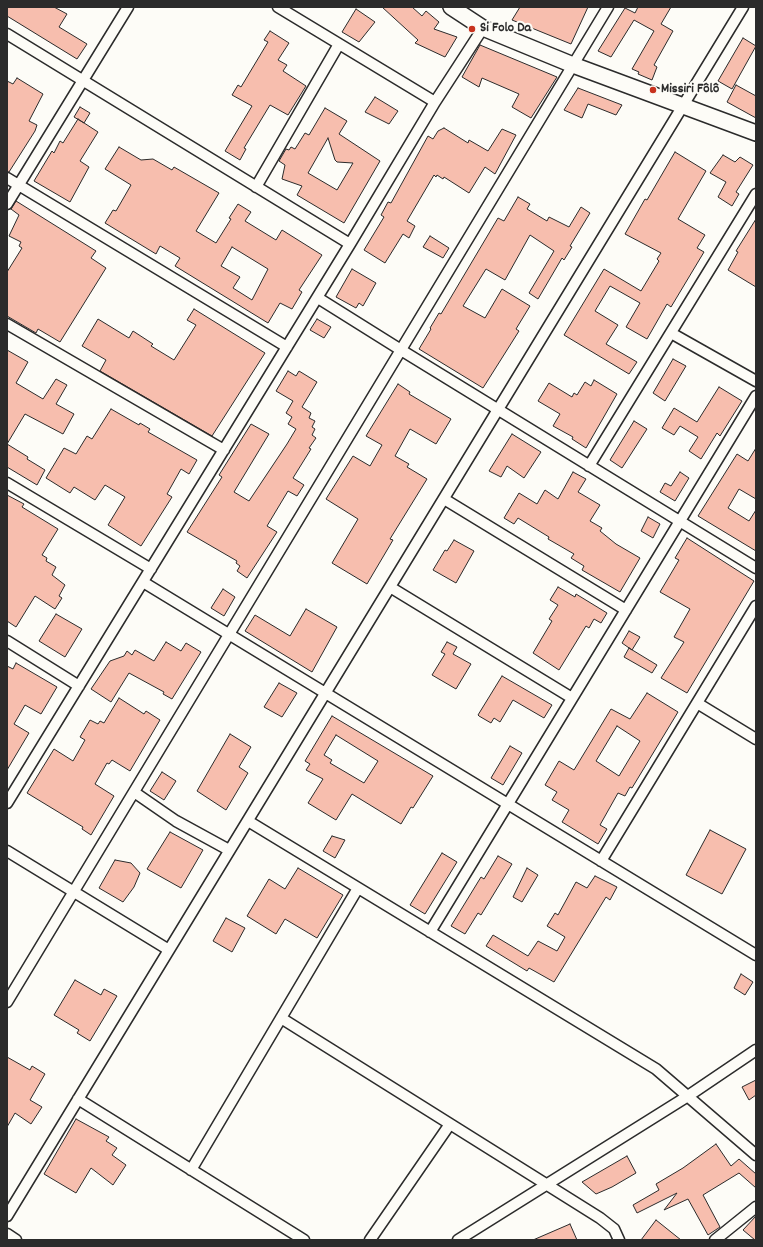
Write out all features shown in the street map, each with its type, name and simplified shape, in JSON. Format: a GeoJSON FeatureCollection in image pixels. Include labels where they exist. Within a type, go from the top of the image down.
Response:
{"type":"FeatureCollection","features":[{"type":"Feature","properties":{"kind":"main road"},"geometry":{"type":"LineString","coordinates":[[451,7],[483,28],[574,65],[756,133]]}},
{"type":"Feature","properties":{"kind":"street"},"geometry":{"type":"LineString","coordinates":[[7,204],[128,7]]}},
{"type":"Feature","properties":{"kind":"street"},"geometry":{"type":"LineString","coordinates":[[278,7],[435,102]]}},
{"type":"Feature","properties":{"kind":"street"},"geometry":{"type":"LineString","coordinates":[[7,1002],[608,7]]}},
{"type":"Feature","properties":{"kind":"street"},"geometry":{"type":"LineString","coordinates":[[7,1216],[743,7]]}},
{"type":"Feature","properties":{"kind":"street"},"geometry":{"type":"LineString","coordinates":[[7,803],[318,298],[435,102],[483,28]]}},
{"type":"Feature","properties":{"kind":"street"},"geometry":{"type":"LineString","coordinates":[[7,34],[350,244]]}},
{"type":"Feature","properties":{"kind":"street"},"geometry":{"type":"LineString","coordinates":[[256,187],[339,44]]}},
{"type":"Feature","properties":{"kind":"street"},"geometry":{"type":"LineString","coordinates":[[7,178],[287,347]]}},
{"type":"Feature","properties":{"kind":"street"},"geometry":{"type":"LineString","coordinates":[[589,466],[756,194]]}},
{"type":"Feature","properties":{"kind":"street"},"geometry":{"type":"LineString","coordinates":[[318,298],[756,568]]}},
{"type":"Feature","properties":{"kind":"street"},"geometry":{"type":"LineString","coordinates":[[7,324],[224,450]]}},
{"type":"Feature","properties":{"kind":"street"},"geometry":{"type":"LineString","coordinates":[[670,333],[756,381]]}},
{"type":"Feature","properties":{"kind":"street"},"geometry":{"type":"LineString","coordinates":[[430,932],[756,396]]}},
{"type":"Feature","properties":{"kind":"street"},"geometry":{"type":"LineString","coordinates":[[7,483],[151,569]]}},
{"type":"Feature","properties":{"kind":"street"},"geometry":{"type":"LineString","coordinates":[[444,499],[626,610]]}},
{"type":"Feature","properties":{"kind":"street"},"geometry":{"type":"LineString","coordinates":[[143,582],[756,955]]}},
{"type":"Feature","properties":{"kind":"street"},"geometry":{"type":"LineString","coordinates":[[390,587],[572,698]]}},
{"type":"Feature","properties":{"kind":"street"},"geometry":{"type":"LineString","coordinates":[[601,861],[756,606]]}},
{"type":"Feature","properties":{"kind":"street"},"geometry":{"type":"LineString","coordinates":[[7,641],[79,686]]}},
{"type":"Feature","properties":{"kind":"street"},"geometry":{"type":"LineString","coordinates":[[697,702],[756,739]]}},
{"type":"Feature","properties":{"kind":"street"},"geometry":{"type":"LineString","coordinates":[[134,792],[176,821],[229,850]]}},
{"type":"Feature","properties":{"kind":"street"},"geometry":{"type":"LineString","coordinates":[[248,821],[656,1069],[756,1155]]}},
{"type":"Feature","properties":{"kind":"street"},"geometry":{"type":"LineString","coordinates":[[7,851],[169,950]]}},
{"type":"Feature","properties":{"kind":"street"},"geometry":{"type":"LineString","coordinates":[[191,1170],[358,888]]}},
{"type":"Feature","properties":{"kind":"street"},"geometry":{"type":"LineString","coordinates":[[281,1018],[600,1218],[614,1229],[619,1240]]}},
{"type":"Feature","properties":{"kind":"street"},"geometry":{"type":"LineString","coordinates":[[458,1240],[688,1096],[756,1050]]}},
{"type":"Feature","properties":{"kind":"street"},"geometry":{"type":"LineString","coordinates":[[78,1099],[304,1240]]}},
{"type":"Feature","properties":{"kind":"street"},"geometry":{"type":"LineString","coordinates":[[370,1240],[450,1124]]}},
{"type":"Feature","properties":{"kind":"street"},"geometry":{"type":"LineString","coordinates":[[715,1240],[756,1207]]}},
{"type":"Feature","properties":{"kind":"street"},"geometry":{"type":"LineString","coordinates":[[7,1234],[16,1240]]}},
{"type":"Feature","properties":{"kind":"building"},"geometry":{"type":"Polygon","coordinates":[[[7,7],[54,7],[67,14],[59,27],[87,44],[77,59],[7,16],[7,7]]]}},
{"type":"Feature","properties":{"kind":"building"},"geometry":{"type":"Polygon","coordinates":[[[382,7],[412,7],[422,16],[426,11],[439,22],[434,29],[457,37],[445,57],[415,43],[418,40],[382,7]]]}},
{"type":"Feature","properties":{"kind":"building"},"geometry":{"type":"Polygon","coordinates":[[[520,7],[588,7],[571,44],[512,20],[520,7]]]}},
{"type":"Feature","properties":{"kind":"building"},"geometry":{"type":"Polygon","coordinates":[[[638,7],[671,7],[661,24],[673,31],[654,65],[657,67],[652,80],[638,74],[639,72],[632,69],[654,31],[634,20],[611,57],[598,51],[625,8],[635,13],[638,7]]]}},
{"type":"Feature","properties":{"kind":"building"},"geometry":{"type":"Polygon","coordinates":[[[356,9],[375,22],[359,42],[342,32],[356,9]]]}},
{"type":"Feature","properties":{"kind":"building"},"geometry":{"type":"Polygon","coordinates":[[[270,31],[289,43],[278,60],[287,65],[283,71],[306,86],[288,115],[270,105],[244,148],[246,149],[240,160],[225,151],[252,106],[232,95],[238,85],[241,87],[268,42],[264,40],[270,31]]]}},
{"type":"Feature","properties":{"kind":"building"},"geometry":{"type":"Polygon","coordinates":[[[743,38],[756,46],[732,89],[718,81],[743,38]]]}},
{"type":"Feature","properties":{"kind":"building"},"geometry":{"type":"Polygon","coordinates":[[[480,45],[557,77],[531,118],[512,107],[519,94],[482,78],[479,87],[462,77],[480,45]]]}},
{"type":"Feature","properties":{"kind":"building"},"geometry":{"type":"Polygon","coordinates":[[[17,78],[43,94],[29,121],[37,125],[35,131],[9,172],[7,172],[7,81],[13,84],[17,78]]]}},
{"type":"Feature","properties":{"kind":"building"},"geometry":{"type":"Polygon","coordinates":[[[736,85],[756,96],[756,118],[727,102],[736,85]]]}},
{"type":"Feature","properties":{"kind":"building"},"geometry":{"type":"Polygon","coordinates":[[[578,88],[622,105],[616,115],[588,104],[582,118],[564,110],[578,88]]]}},
{"type":"Feature","properties":{"kind":"building"},"geometry":{"type":"Polygon","coordinates":[[[375,97],[398,111],[389,124],[365,112],[375,97]]]}},
{"type":"Feature","properties":{"kind":"building"},"geometry":{"type":"Polygon","coordinates":[[[80,107],[90,113],[84,123],[74,117],[80,107]]]}},
{"type":"Feature","properties":{"kind":"building"},"geometry":{"type":"Polygon","coordinates":[[[325,108],[347,121],[339,134],[380,161],[344,223],[297,195],[302,186],[282,179],[285,165],[279,161],[286,149],[289,150],[291,147],[295,149],[305,133],[309,135],[325,108]],[[328,138],[308,173],[337,190],[353,163],[337,162],[328,138]]]}},
{"type":"Feature","properties":{"kind":"building"},"geometry":{"type":"Polygon","coordinates":[[[78,119],[98,132],[80,161],[89,167],[70,202],[34,181],[52,151],[54,153],[60,141],[63,143],[78,119]]]}},
{"type":"Feature","properties":{"kind":"building"},"geometry":{"type":"Polygon","coordinates":[[[444,128],[468,143],[469,140],[488,151],[502,129],[516,135],[495,174],[485,167],[469,193],[444,177],[443,179],[437,175],[436,177],[434,175],[407,221],[415,226],[409,238],[403,234],[385,263],[364,250],[384,217],[381,215],[388,202],[391,203],[428,136],[433,139],[438,131],[444,128]]]}},
{"type":"Feature","properties":{"kind":"building"},"geometry":{"type":"Polygon","coordinates":[[[119,147],[141,160],[153,159],[172,170],[174,167],[219,193],[196,231],[216,243],[231,219],[229,218],[238,204],[251,212],[245,221],[276,240],[282,230],[322,255],[299,290],[302,292],[292,309],[280,303],[268,323],[175,266],[180,258],[160,246],[156,254],[105,223],[113,210],[116,211],[131,185],[105,169],[119,147]],[[232,247],[221,266],[240,277],[233,288],[252,300],[268,269],[232,247]]]}},
{"type":"Feature","properties":{"kind":"building"},"geometry":{"type":"Polygon","coordinates":[[[675,152],[706,171],[678,219],[705,235],[697,248],[704,252],[671,307],[667,304],[647,339],[626,327],[640,303],[610,286],[595,311],[618,325],[606,344],[637,362],[629,374],[564,335],[604,269],[641,291],[659,261],[657,259],[661,253],[625,234],[675,152]]]}},
{"type":"Feature","properties":{"kind":"building"},"geometry":{"type":"Polygon","coordinates":[[[723,155],[735,162],[740,157],[753,165],[736,192],[739,194],[732,206],[718,197],[726,182],[710,173],[723,155]]]}},
{"type":"Feature","properties":{"kind":"building"},"geometry":{"type":"Polygon","coordinates":[[[518,197],[530,204],[527,209],[547,221],[549,217],[569,227],[581,207],[590,213],[570,246],[572,247],[564,260],[562,258],[538,299],[529,293],[554,251],[530,235],[505,280],[486,269],[463,306],[485,318],[502,289],[530,306],[516,329],[519,331],[483,388],[419,349],[439,313],[441,314],[498,218],[504,221],[518,197]]]}},
{"type":"Feature","properties":{"kind":"building"},"geometry":{"type":"Polygon","coordinates":[[[16,201],[96,251],[91,258],[106,268],[60,342],[38,329],[36,333],[7,316],[7,272],[22,248],[19,246],[21,242],[9,236],[19,215],[11,209],[16,201]]]}},
{"type":"Feature","properties":{"kind":"building"},"geometry":{"type":"Polygon","coordinates":[[[756,219],[756,287],[728,270],[738,252],[736,251],[756,219]]]}},
{"type":"Feature","properties":{"kind":"building"},"geometry":{"type":"Polygon","coordinates":[[[430,236],[449,248],[443,258],[423,247],[430,236]]]}},
{"type":"Feature","properties":{"kind":"building"},"geometry":{"type":"Polygon","coordinates":[[[352,269],[376,283],[363,306],[359,303],[356,308],[336,297],[352,269]]]}},
{"type":"Feature","properties":{"kind":"building"},"geometry":{"type":"Polygon","coordinates":[[[194,309],[265,353],[212,436],[100,371],[106,360],[82,346],[98,319],[129,338],[133,331],[153,344],[151,346],[174,360],[196,325],[187,320],[194,309]]]}},
{"type":"Feature","properties":{"kind":"building"},"geometry":{"type":"Polygon","coordinates":[[[317,319],[331,327],[324,338],[310,330],[317,319]]]}},
{"type":"Feature","properties":{"kind":"building"},"geometry":{"type":"Polygon","coordinates":[[[7,350],[28,362],[16,383],[43,399],[56,379],[67,385],[56,404],[74,414],[63,434],[25,414],[7,444],[7,350]]]}},
{"type":"Feature","properties":{"kind":"building"},"geometry":{"type":"Polygon","coordinates":[[[673,359],[686,366],[665,401],[653,393],[673,359]]]}},
{"type":"Feature","properties":{"kind":"building"},"geometry":{"type":"Polygon","coordinates":[[[288,371],[296,376],[299,371],[317,382],[302,407],[311,413],[309,418],[315,421],[312,427],[315,429],[312,435],[316,438],[293,478],[304,485],[297,496],[288,491],[267,526],[277,532],[247,578],[237,571],[240,566],[236,563],[237,561],[187,532],[222,477],[219,475],[251,424],[269,434],[234,492],[249,501],[287,444],[296,429],[288,424],[292,417],[286,413],[293,401],[276,391],[288,371]]]}},
{"type":"Feature","properties":{"kind":"building"},"geometry":{"type":"Polygon","coordinates":[[[594,380],[617,394],[586,448],[572,439],[573,437],[553,426],[560,414],[538,401],[549,383],[572,397],[574,393],[577,395],[585,382],[591,386],[594,380]]]}},
{"type":"Feature","properties":{"kind":"building"},"geometry":{"type":"Polygon","coordinates":[[[398,384],[410,392],[409,394],[451,419],[436,444],[410,429],[395,456],[409,464],[407,467],[427,479],[390,539],[393,540],[367,584],[332,563],[358,519],[326,499],[353,456],[370,466],[382,445],[366,436],[398,384]]]}},
{"type":"Feature","properties":{"kind":"building"},"geometry":{"type":"Polygon","coordinates":[[[719,387],[742,401],[720,436],[717,433],[701,459],[689,451],[698,437],[680,426],[674,435],[662,428],[674,408],[697,422],[719,387]]]}},
{"type":"Feature","properties":{"kind":"building"},"geometry":{"type":"Polygon","coordinates":[[[111,409],[139,425],[140,423],[150,429],[148,432],[197,460],[189,474],[181,469],[167,494],[172,497],[141,546],[108,525],[125,497],[105,485],[95,500],[74,487],[70,493],[46,478],[64,448],[76,454],[87,436],[92,439],[111,409]]]}},
{"type":"Feature","properties":{"kind":"building"},"geometry":{"type":"Polygon","coordinates":[[[634,421],[647,429],[622,468],[610,460],[634,421]]]}},
{"type":"Feature","properties":{"kind":"building"},"geometry":{"type":"Polygon","coordinates":[[[512,434],[541,452],[524,478],[507,466],[501,477],[489,471],[512,434]]]}},
{"type":"Feature","properties":{"kind":"building"},"geometry":{"type":"Polygon","coordinates":[[[7,444],[45,470],[37,485],[7,467],[7,444]]]}},
{"type":"Feature","properties":{"kind":"building"},"geometry":{"type":"Polygon","coordinates":[[[756,448],[756,499],[739,489],[728,508],[749,521],[756,510],[756,551],[698,516],[737,454],[748,461],[756,448]]]}},
{"type":"Feature","properties":{"kind":"building"},"geometry":{"type":"Polygon","coordinates":[[[573,472],[586,479],[578,492],[600,505],[590,521],[602,528],[600,531],[616,544],[640,558],[620,592],[582,570],[584,566],[571,558],[574,554],[548,539],[549,537],[518,518],[514,524],[504,518],[519,493],[537,504],[545,490],[558,499],[573,472]]]}},
{"type":"Feature","properties":{"kind":"building"},"geometry":{"type":"Polygon","coordinates":[[[680,472],[689,478],[675,501],[660,492],[665,483],[671,486],[680,472]]]}},
{"type":"Feature","properties":{"kind":"building"},"geometry":{"type":"Polygon","coordinates":[[[7,495],[24,504],[22,507],[58,529],[42,555],[47,558],[46,561],[56,567],[52,575],[65,585],[59,596],[62,598],[55,609],[35,596],[16,627],[7,621],[7,495]]]}},
{"type":"Feature","properties":{"kind":"building"},"geometry":{"type":"Polygon","coordinates":[[[648,517],[660,524],[653,538],[641,531],[648,517]]]}},
{"type":"Feature","properties":{"kind":"building"},"geometry":{"type":"Polygon","coordinates":[[[687,538],[754,581],[687,693],[661,678],[684,642],[674,637],[690,609],[660,592],[679,560],[675,558],[687,538]]]}},
{"type":"Feature","properties":{"kind":"building"},"geometry":{"type":"Polygon","coordinates":[[[454,540],[474,551],[456,583],[433,570],[445,550],[447,551],[454,540]]]}},
{"type":"Feature","properties":{"kind":"building"},"geometry":{"type":"Polygon","coordinates":[[[558,587],[575,597],[576,594],[607,613],[601,623],[594,619],[589,628],[586,626],[559,670],[533,653],[552,621],[549,619],[558,605],[550,600],[558,587]]]}},
{"type":"Feature","properties":{"kind":"building"},"geometry":{"type":"Polygon","coordinates":[[[223,589],[235,597],[224,616],[211,608],[223,589]]]}},
{"type":"Feature","properties":{"kind":"building"},"geometry":{"type":"Polygon","coordinates":[[[306,609],[337,627],[312,672],[245,631],[255,615],[290,636],[306,609]]]}},
{"type":"Feature","properties":{"kind":"building"},"geometry":{"type":"Polygon","coordinates":[[[56,614],[82,629],[65,657],[39,641],[56,614]]]}},
{"type":"Feature","properties":{"kind":"building"},"geometry":{"type":"Polygon","coordinates":[[[629,631],[640,637],[632,650],[622,643],[629,631]]]}},
{"type":"Feature","properties":{"kind":"building"},"geometry":{"type":"Polygon","coordinates":[[[166,642],[181,651],[186,643],[201,652],[172,699],[163,694],[164,692],[129,673],[111,702],[91,689],[110,661],[124,656],[127,651],[132,655],[135,650],[154,661],[166,642]]]}},
{"type":"Feature","properties":{"kind":"building"},"geometry":{"type":"Polygon","coordinates":[[[447,642],[457,647],[453,654],[471,664],[456,689],[432,675],[445,654],[441,652],[447,642]]]}},
{"type":"Feature","properties":{"kind":"building"},"geometry":{"type":"Polygon","coordinates":[[[629,648],[657,665],[652,673],[624,657],[629,648]]]}},
{"type":"Feature","properties":{"kind":"building"},"geometry":{"type":"Polygon","coordinates":[[[16,663],[57,687],[41,714],[25,705],[14,724],[29,733],[7,770],[7,666],[13,669],[16,663]]]}},
{"type":"Feature","properties":{"kind":"building"},"geometry":{"type":"Polygon","coordinates":[[[502,676],[552,705],[544,718],[513,700],[500,722],[494,718],[491,723],[478,715],[502,676]]]}},
{"type":"Feature","properties":{"kind":"building"},"geometry":{"type":"Polygon","coordinates":[[[279,683],[297,693],[282,717],[264,707],[279,683]]]}},
{"type":"Feature","properties":{"kind":"building"},"geometry":{"type":"Polygon","coordinates":[[[647,693],[678,712],[632,788],[630,787],[625,796],[618,793],[600,825],[607,829],[598,844],[562,822],[569,810],[552,800],[557,792],[545,785],[559,761],[574,770],[611,709],[630,719],[647,693]],[[617,726],[596,761],[619,776],[640,741],[617,726]]]}},
{"type":"Feature","properties":{"kind":"building"},"geometry":{"type":"Polygon","coordinates":[[[119,698],[144,714],[146,711],[160,720],[130,771],[112,760],[109,764],[107,763],[95,784],[114,796],[91,835],[82,829],[83,827],[27,793],[54,749],[73,761],[85,740],[80,737],[90,720],[98,724],[100,721],[104,723],[119,698]]]}},
{"type":"Feature","properties":{"kind":"building"},"geometry":{"type":"Polygon","coordinates":[[[332,716],[433,776],[401,824],[352,794],[336,820],[308,803],[323,779],[306,770],[310,764],[305,761],[332,716]],[[336,735],[324,755],[332,760],[330,763],[364,783],[378,761],[336,735]]]}},
{"type":"Feature","properties":{"kind":"building"},"geometry":{"type":"Polygon","coordinates":[[[230,734],[251,747],[239,767],[248,773],[226,810],[197,791],[230,734]]]}},
{"type":"Feature","properties":{"kind":"building"},"geometry":{"type":"Polygon","coordinates":[[[510,746],[522,753],[503,785],[491,778],[510,746]]]}},
{"type":"Feature","properties":{"kind":"building"},"geometry":{"type":"Polygon","coordinates":[[[162,772],[176,781],[164,800],[150,791],[162,772]]]}},
{"type":"Feature","properties":{"kind":"building"},"geometry":{"type":"Polygon","coordinates":[[[710,830],[746,849],[722,894],[686,875],[710,830]]]}},
{"type":"Feature","properties":{"kind":"building"},"geometry":{"type":"Polygon","coordinates":[[[170,832],[203,850],[181,888],[147,869],[170,832]]]}},
{"type":"Feature","properties":{"kind":"building"},"geometry":{"type":"Polygon","coordinates":[[[332,836],[345,840],[335,858],[323,851],[332,836]]]}},
{"type":"Feature","properties":{"kind":"building"},"geometry":{"type":"Polygon","coordinates":[[[442,853],[457,862],[425,914],[410,905],[442,853]]]}},
{"type":"Feature","properties":{"kind":"building"},"geometry":{"type":"Polygon","coordinates":[[[498,856],[512,864],[481,915],[478,913],[465,934],[451,926],[481,877],[484,879],[498,856]]]}},
{"type":"Feature","properties":{"kind":"building"},"geometry":{"type":"Polygon","coordinates":[[[115,860],[131,863],[140,873],[134,887],[123,902],[99,888],[115,860]]]}},
{"type":"Feature","properties":{"kind":"building"},"geometry":{"type":"Polygon","coordinates":[[[298,868],[343,895],[317,938],[285,919],[276,934],[247,916],[269,879],[285,889],[298,868]]]}},
{"type":"Feature","properties":{"kind":"building"},"geometry":{"type":"Polygon","coordinates":[[[527,868],[538,875],[522,902],[513,897],[527,868]]]}},
{"type":"Feature","properties":{"kind":"building"},"geometry":{"type":"Polygon","coordinates":[[[595,876],[617,887],[610,900],[606,897],[554,982],[529,968],[527,971],[486,946],[493,935],[528,956],[538,941],[557,951],[565,937],[547,926],[555,913],[558,915],[576,882],[587,888],[595,876]]]}},
{"type":"Feature","properties":{"kind":"building"},"geometry":{"type":"Polygon","coordinates":[[[226,918],[245,928],[232,952],[213,941],[226,918]]]}},
{"type":"Feature","properties":{"kind":"building"},"geometry":{"type":"Polygon","coordinates":[[[741,974],[753,982],[745,995],[734,988],[741,974]]]}},
{"type":"Feature","properties":{"kind":"building"},"geometry":{"type":"Polygon","coordinates":[[[75,980],[101,995],[104,989],[117,996],[90,1041],[77,1033],[79,1030],[54,1015],[75,980]]]}},
{"type":"Feature","properties":{"kind":"building"},"geometry":{"type":"Polygon","coordinates":[[[7,1057],[30,1070],[32,1066],[45,1074],[30,1100],[42,1107],[31,1124],[15,1113],[7,1127],[7,1057]]]}},
{"type":"Feature","properties":{"kind":"building"},"geometry":{"type":"Polygon","coordinates":[[[756,1080],[756,1095],[749,1100],[742,1087],[756,1080]]]}},
{"type":"Feature","properties":{"kind":"building"},"geometry":{"type":"Polygon","coordinates":[[[76,1119],[109,1137],[106,1141],[117,1148],[112,1155],[126,1165],[113,1185],[91,1168],[76,1193],[44,1174],[76,1119]]]}},
{"type":"Feature","properties":{"kind":"building"},"geometry":{"type":"Polygon","coordinates":[[[716,1144],[731,1166],[739,1159],[756,1174],[756,1188],[739,1173],[703,1195],[720,1227],[708,1235],[688,1199],[664,1210],[677,1193],[637,1213],[633,1205],[659,1190],[656,1184],[683,1168],[716,1144]]]}},
{"type":"Feature","properties":{"kind":"building"},"geometry":{"type":"Polygon","coordinates":[[[627,1156],[636,1173],[612,1187],[596,1194],[582,1182],[627,1156]]]}},
{"type":"Feature","properties":{"kind":"building"},"geometry":{"type":"Polygon","coordinates":[[[756,1216],[756,1240],[755,1240],[743,1230],[756,1216]]]}},
{"type":"Feature","properties":{"kind":"building"},"geometry":{"type":"Polygon","coordinates":[[[656,1220],[681,1240],[641,1240],[656,1220]]]}},
{"type":"Feature","properties":{"kind":"building"},"geometry":{"type":"Polygon","coordinates":[[[570,1224],[577,1240],[533,1240],[570,1224]]]}},
{"type":"Feature","properties":{"kind":"place","name":"Si Folo Da"},"geometry":{"type":"Point","coordinates":[472,29]}},
{"type":"Feature","properties":{"kind":"place","name":"Missiri Fôlô"},"geometry":{"type":"Point","coordinates":[653,90]}}]}
